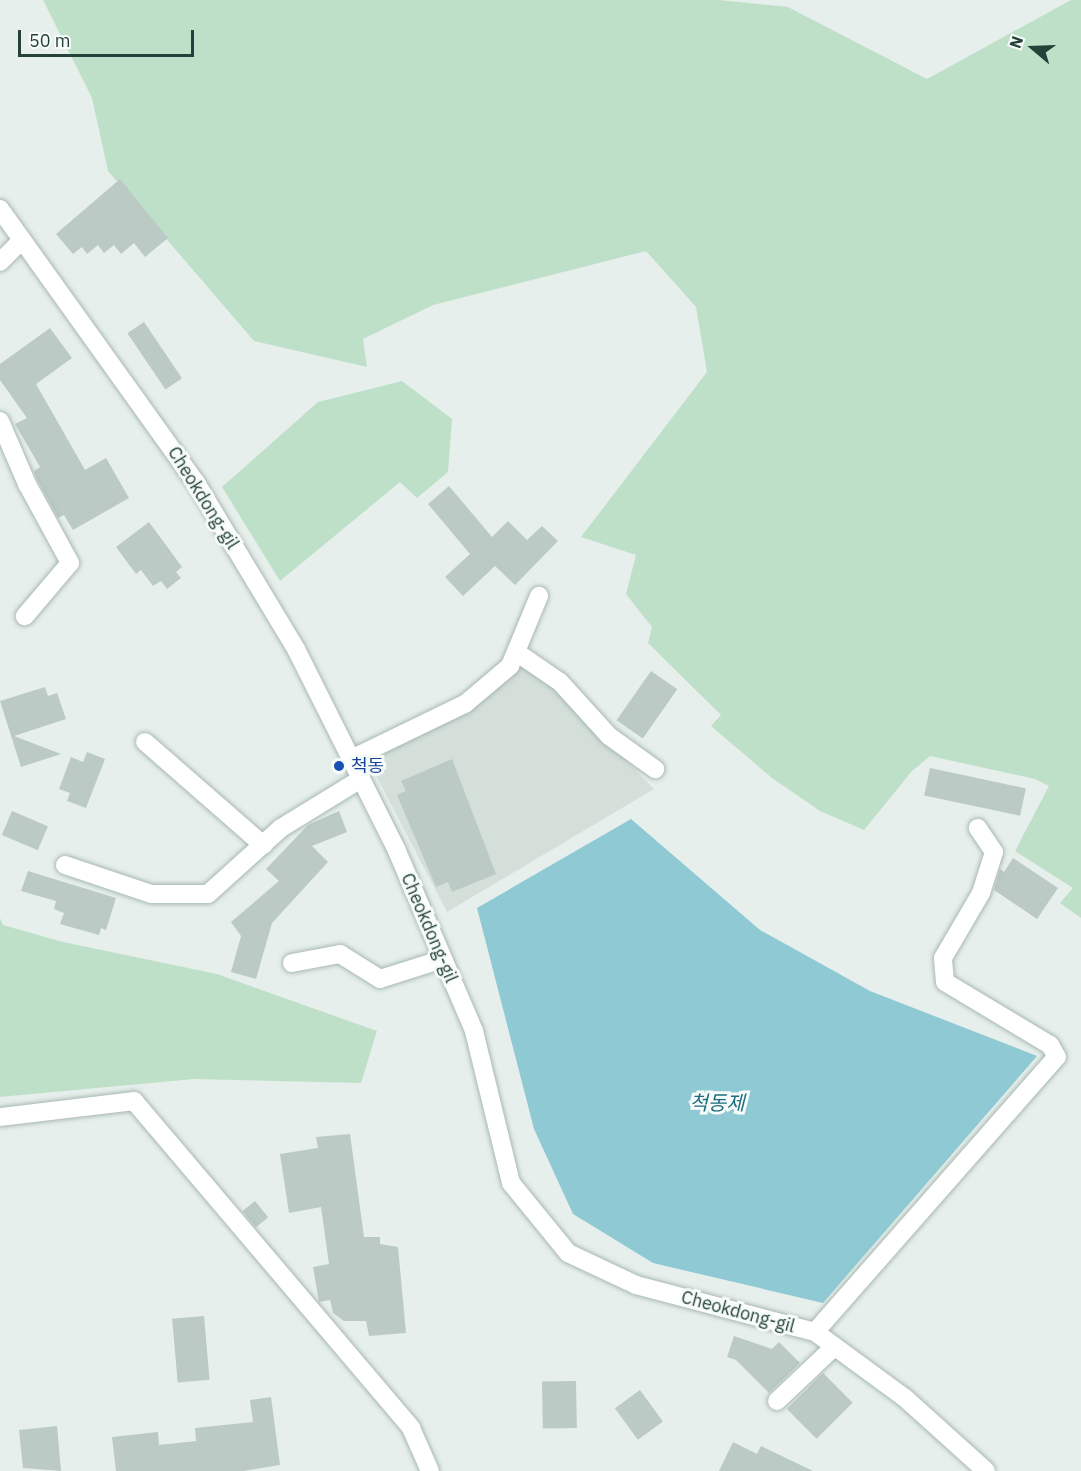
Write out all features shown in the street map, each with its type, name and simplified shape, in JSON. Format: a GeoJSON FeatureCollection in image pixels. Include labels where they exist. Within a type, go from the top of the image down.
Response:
{"type":"FeatureCollection","features":[{"type":"Feature","properties":{"kind":"street","name":"Cheokdong-gil"},"geometry":{"type":"LineString","coordinates":[[0,209],[195,481],[296,649],[361,779],[474,1031],[511,1183],[568,1253],[636,1285],[815,1332],[905,1398],[986,1471]]}},
{"type":"Feature","properties":{"kind":"street"},"geometry":{"type":"LineString","coordinates":[[0,262],[22,240]]}},
{"type":"Feature","properties":{"kind":"street"},"geometry":{"type":"LineString","coordinates":[[0,421],[27,484],[70,563],[25,616]]}},
{"type":"Feature","properties":{"kind":"street"},"geometry":{"type":"LineString","coordinates":[[351,759],[465,704],[510,666],[539,596]]}},
{"type":"Feature","properties":{"kind":"street"},"geometry":{"type":"LineString","coordinates":[[516,652],[560,682],[609,736],[655,769]]}},
{"type":"Feature","properties":{"kind":"street"},"geometry":{"type":"LineString","coordinates":[[144,741],[262,845]]}},
{"type":"Feature","properties":{"kind":"street"},"geometry":{"type":"LineString","coordinates":[[65,865],[151,894],[208,894],[281,828],[361,779]]}},
{"type":"Feature","properties":{"kind":"street"},"geometry":{"type":"LineString","coordinates":[[815,1332],[1058,1057],[1050,1045],[945,982],[943,958],[981,893],[994,852],[978,828]]}},
{"type":"Feature","properties":{"kind":"street"},"geometry":{"type":"LineString","coordinates":[[292,963],[340,954],[380,979],[443,959]]}},
{"type":"Feature","properties":{"kind":"street"},"geometry":{"type":"LineString","coordinates":[[0,1116],[134,1101],[411,1428],[430,1471]]}},
{"type":"Feature","properties":{"kind":"street"},"geometry":{"type":"LineString","coordinates":[[777,1401],[834,1347]]}},
{"type":"Feature","properties":{"kind":"shaded area"},"geometry":{"type":"Polygon","coordinates":[[[521,665],[555,688],[654,789],[447,912],[368,760],[521,665]]]}},
{"type":"Feature","properties":{"kind":"green space"},"geometry":{"type":"Polygon","coordinates":[[[43,0],[719,0],[788,7],[927,79],[1071,0],[1081,0],[1081,918],[1060,903],[1073,888],[1015,851],[1049,786],[1035,779],[930,756],[912,771],[864,830],[820,811],[772,778],[711,726],[721,715],[648,643],[652,627],[626,594],[636,555],[581,537],[707,372],[696,307],[646,251],[433,305],[363,339],[367,367],[254,341],[108,171],[92,98],[43,0]]]}},
{"type":"Feature","properties":{"kind":"green space"},"geometry":{"type":"Polygon","coordinates":[[[402,381],[452,419],[448,472],[417,498],[400,482],[280,581],[222,487],[318,402],[402,381]]]}},
{"type":"Feature","properties":{"kind":"green space"},"geometry":{"type":"Polygon","coordinates":[[[0,918],[3,925],[63,942],[217,974],[377,1031],[361,1083],[194,1079],[0,1097],[0,918]]]}},
{"type":"Feature","properties":{"kind":"water","name":"척동제"},"geometry":{"type":"Polygon","coordinates":[[[631,819],[760,930],[870,991],[1037,1056],[823,1303],[653,1263],[573,1214],[534,1129],[477,908],[631,819]]]}},
{"type":"Feature","properties":{"kind":"building"},"geometry":{"type":"Polygon","coordinates":[[[120,179],[168,238],[145,257],[134,243],[121,254],[114,245],[104,253],[98,245],[87,254],[82,247],[73,254],[56,234],[120,179]]]}},
{"type":"Feature","properties":{"kind":"building"},"geometry":{"type":"Polygon","coordinates":[[[144,322],[182,378],[165,390],[127,333],[144,322]]]}},
{"type":"Feature","properties":{"kind":"building"},"geometry":{"type":"Polygon","coordinates":[[[50,328],[72,358],[36,384],[85,470],[106,458],[129,498],[73,530],[64,515],[58,518],[37,479],[34,471],[40,467],[15,424],[27,418],[0,380],[0,364],[50,328]]]}},
{"type":"Feature","properties":{"kind":"building"},"geometry":{"type":"Polygon","coordinates":[[[449,486],[492,537],[508,521],[527,540],[542,526],[558,541],[515,585],[495,566],[463,596],[445,577],[470,554],[428,504],[449,486]]]}},
{"type":"Feature","properties":{"kind":"building"},"geometry":{"type":"Polygon","coordinates":[[[149,522],[182,567],[176,572],[181,578],[167,589],[161,581],[153,586],[141,570],[136,574],[116,547],[149,522]]]}},
{"type":"Feature","properties":{"kind":"building"},"geometry":{"type":"Polygon","coordinates":[[[651,671],[677,689],[643,739],[617,720],[651,671]]]}},
{"type":"Feature","properties":{"kind":"building"},"geometry":{"type":"Polygon","coordinates":[[[45,687],[48,696],[57,693],[66,719],[14,736],[61,754],[21,767],[0,701],[45,687]]]}},
{"type":"Feature","properties":{"kind":"building"},"geometry":{"type":"Polygon","coordinates":[[[87,752],[105,759],[86,808],[67,801],[70,793],[59,789],[71,757],[83,762],[87,752]]]}},
{"type":"Feature","properties":{"kind":"building"},"geometry":{"type":"Polygon","coordinates":[[[452,759],[496,874],[452,892],[448,882],[436,887],[397,795],[406,791],[401,781],[452,759]]]}},
{"type":"Feature","properties":{"kind":"building"},"geometry":{"type":"Polygon","coordinates":[[[930,768],[1026,788],[1020,816],[924,795],[930,768]]]}},
{"type":"Feature","properties":{"kind":"building"},"geometry":{"type":"Polygon","coordinates":[[[12,811],[48,826],[38,850],[2,835],[12,811]]]}},
{"type":"Feature","properties":{"kind":"building"},"geometry":{"type":"Polygon","coordinates":[[[339,811],[347,832],[312,846],[328,862],[272,923],[256,979],[231,972],[241,936],[231,922],[279,881],[266,869],[308,825],[339,811]]]}},
{"type":"Feature","properties":{"kind":"building"},"geometry":{"type":"Polygon","coordinates":[[[1013,858],[1058,888],[1037,919],[994,890],[1000,869],[1004,872],[1013,858]]]}},
{"type":"Feature","properties":{"kind":"building"},"geometry":{"type":"Polygon","coordinates":[[[28,871],[116,898],[106,930],[101,928],[99,935],[60,924],[64,913],[54,909],[56,901],[21,891],[28,871]]]}},
{"type":"Feature","properties":{"kind":"building"},"geometry":{"type":"Polygon","coordinates":[[[350,1134],[364,1237],[380,1237],[380,1244],[398,1247],[406,1333],[369,1336],[366,1321],[344,1321],[333,1313],[330,1300],[319,1302],[313,1267],[329,1264],[321,1207],[289,1213],[280,1154],[318,1148],[316,1137],[350,1134]]]}},
{"type":"Feature","properties":{"kind":"building"},"geometry":{"type":"Polygon","coordinates":[[[255,1201],[268,1217],[256,1227],[243,1211],[255,1201]]]}},
{"type":"Feature","properties":{"kind":"building"},"geometry":{"type":"Polygon","coordinates":[[[204,1316],[210,1380],[178,1383],[172,1319],[204,1316]]]}},
{"type":"Feature","properties":{"kind":"building"},"geometry":{"type":"Polygon","coordinates":[[[734,1336],[772,1349],[779,1342],[800,1363],[769,1393],[736,1360],[727,1357],[734,1336]]]}},
{"type":"Feature","properties":{"kind":"building"},"geometry":{"type":"Polygon","coordinates":[[[823,1373],[853,1403],[817,1439],[787,1409],[823,1373]]]}},
{"type":"Feature","properties":{"kind":"building"},"geometry":{"type":"Polygon","coordinates":[[[576,1381],[577,1428],[543,1429],[542,1382],[576,1381]]]}},
{"type":"Feature","properties":{"kind":"building"},"geometry":{"type":"Polygon","coordinates":[[[640,1390],[663,1422],[638,1440],[615,1408],[640,1390]]]}},
{"type":"Feature","properties":{"kind":"building"},"geometry":{"type":"Polygon","coordinates":[[[271,1397],[280,1465],[243,1471],[116,1471],[112,1437],[158,1432],[159,1445],[196,1441],[195,1428],[253,1422],[250,1400],[271,1397]]]}},
{"type":"Feature","properties":{"kind":"building"},"geometry":{"type":"Polygon","coordinates":[[[57,1426],[61,1471],[23,1468],[19,1430],[57,1426]]]}},
{"type":"Feature","properties":{"kind":"building"},"geometry":{"type":"Polygon","coordinates":[[[733,1442],[757,1454],[761,1446],[813,1471],[719,1471],[733,1442]]]}},
{"type":"Feature","properties":{"kind":"place","name":"척동"},"geometry":{"type":"Point","coordinates":[339,766]}}]}
